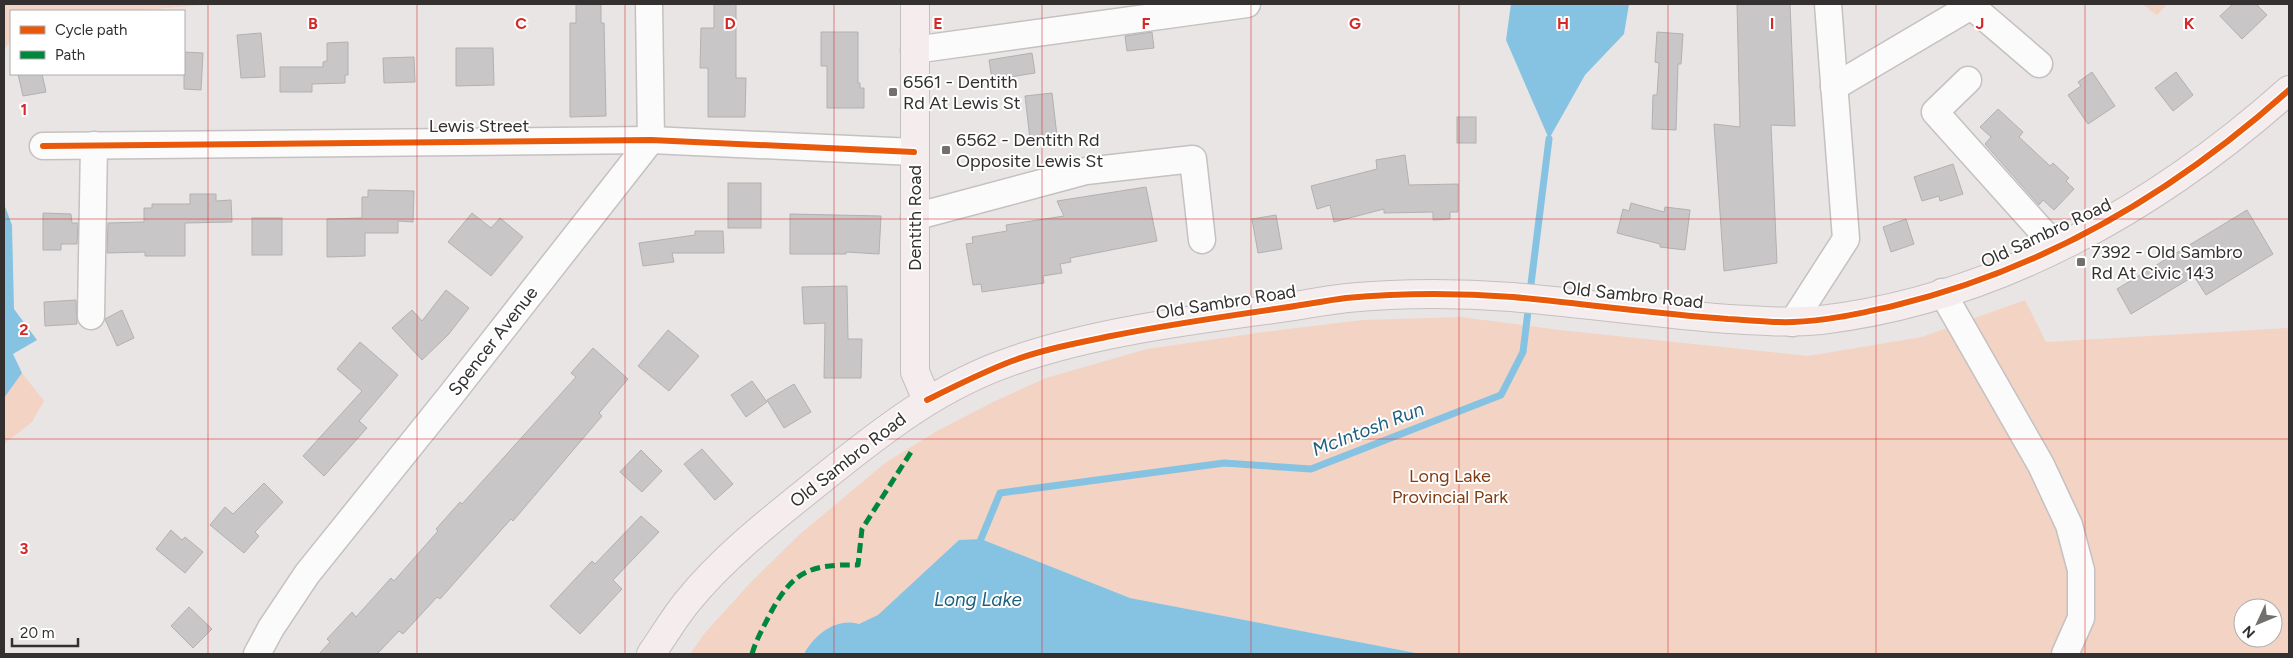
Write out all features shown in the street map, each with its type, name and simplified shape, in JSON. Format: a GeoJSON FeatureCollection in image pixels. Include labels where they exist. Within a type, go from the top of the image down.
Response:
{"type":"FeatureCollection","features":[{"type":"Feature","properties":{"kind":"main road","name":"Dentith Road"},"geometry":{"type":"LineString","coordinates":[[915,4],[915,372],[927,400]]}},
{"type":"Feature","properties":{"kind":"main road","name":"Old Sambro Road"},"geometry":{"type":"LineString","coordinates":[[651,654],[687,602],[720,566],[755,533],[857,450],[927,400],[975,375],[1016,360],[1068,344],[1168,325],[1346,298],[1409,295],[1510,297],[1608,306],[1687,316],[1792,323],[1869,312],[1942,292],[1999,273],[2058,248],[2122,215],[2213,154],[2289,90]]}},
{"type":"Feature","properties":{"kind":"street"},"geometry":{"type":"LineString","coordinates":[[649,4],[651,140]]}},
{"type":"Feature","properties":{"kind":"street"},"geometry":{"type":"LineString","coordinates":[[914,50],[1247,4]]}},
{"type":"Feature","properties":{"kind":"street"},"geometry":{"type":"LineString","coordinates":[[1792,323],[1846,238],[1828,4]]}},
{"type":"Feature","properties":{"kind":"street"},"geometry":{"type":"LineString","coordinates":[[1834,87],[1970,5],[2039,64]]}},
{"type":"Feature","properties":{"kind":"street"},"geometry":{"type":"LineString","coordinates":[[1968,80],[1935,112],[2058,248]]}},
{"type":"Feature","properties":{"kind":"street","name":"Lewis Street"},"geometry":{"type":"LineString","coordinates":[[44,146],[651,140],[914,152]]}},
{"type":"Feature","properties":{"kind":"street","name":"Spencer Avenue"},"geometry":{"type":"LineString","coordinates":[[257,654],[271,628],[307,574],[451,395],[651,140]]}},
{"type":"Feature","properties":{"kind":"street"},"geometry":{"type":"LineString","coordinates":[[91,316],[94,145]]}},
{"type":"Feature","properties":{"kind":"street"},"geometry":{"type":"LineString","coordinates":[[914,217],[1086,171],[1193,159],[1202,240]]}},
{"type":"Feature","properties":{"kind":"street"},"geometry":{"type":"LineString","coordinates":[[1942,292],[2049,482],[2068,526],[2081,570],[2081,618],[2065,654]]}},
{"type":"Feature","properties":{"kind":"green space"},"geometry":{"type":"Polygon","coordinates":[[[4,4],[218,4],[143,10],[10,10],[10,42],[4,50],[4,4]]]}},
{"type":"Feature","properties":{"kind":"green space"},"geometry":{"type":"Polygon","coordinates":[[[2142,4],[2167,4],[2157,15],[2142,4]]]}},
{"type":"Feature","properties":{"kind":"green space","name":"Long Lake Provincial Park"},"geometry":{"type":"Polygon","coordinates":[[[2025,300],[2046,342],[2289,328],[2289,654],[1421,654],[1130,598],[981,539],[959,540],[878,616],[859,624],[850,622],[834,625],[820,634],[804,654],[690,654],[704,634],[751,582],[799,535],[885,463],[937,431],[993,402],[1046,378],[1147,349],[1362,320],[1461,317],[1559,330],[1808,356],[1922,337],[2025,300]]]}},
{"type":"Feature","properties":{"kind":"green space"},"geometry":{"type":"Polygon","coordinates":[[[22,373],[44,401],[32,422],[4,444],[4,398],[22,373]]]}},
{"type":"Feature","properties":{"kind":"water"},"geometry":{"type":"Polygon","coordinates":[[[1511,4],[1629,4],[1624,34],[1585,75],[1549,139],[1506,40],[1511,4]]]}},
{"type":"Feature","properties":{"kind":"water"},"geometry":{"type":"Polygon","coordinates":[[[4,204],[12,225],[14,309],[37,340],[13,354],[22,373],[4,398],[4,204]]]}},
{"type":"Feature","properties":{"kind":"water","name":"Long Lake"},"geometry":{"type":"Polygon","coordinates":[[[981,539],[1130,598],[1421,654],[804,654],[820,634],[834,625],[850,622],[859,624],[878,615],[959,540],[981,539]]]}},
{"type":"Feature","properties":{"kind":"building"},"geometry":{"type":"Polygon","coordinates":[[[576,4],[601,4],[601,23],[604,23],[606,116],[570,117],[570,23],[576,23],[576,4]]]}},
{"type":"Feature","properties":{"kind":"building"},"geometry":{"type":"Polygon","coordinates":[[[714,4],[736,4],[736,78],[746,78],[745,117],[708,117],[708,68],[700,68],[701,28],[714,28],[714,4]]]}},
{"type":"Feature","properties":{"kind":"building"},"geometry":{"type":"Polygon","coordinates":[[[1737,4],[1790,4],[1795,126],[1771,125],[1777,263],[1724,271],[1714,124],[1740,127],[1737,4]]]}},
{"type":"Feature","properties":{"kind":"building"},"geometry":{"type":"Polygon","coordinates":[[[2233,4],[2256,4],[2267,15],[2242,39],[2220,16],[2233,4]]]}},
{"type":"Feature","properties":{"kind":"building"},"geometry":{"type":"Polygon","coordinates":[[[821,32],[858,32],[858,83],[860,83],[860,88],[864,88],[864,108],[827,108],[827,66],[821,66],[821,32]]]}},
{"type":"Feature","properties":{"kind":"building"},"geometry":{"type":"Polygon","coordinates":[[[1152,32],[1154,48],[1127,51],[1125,36],[1152,32]]]}},
{"type":"Feature","properties":{"kind":"building"},"geometry":{"type":"Polygon","coordinates":[[[1657,32],[1683,34],[1681,64],[1678,64],[1676,130],[1652,129],[1653,95],[1657,95],[1659,63],[1655,62],[1657,32]]]}},
{"type":"Feature","properties":{"kind":"building"},"geometry":{"type":"Polygon","coordinates":[[[261,33],[265,77],[241,78],[237,35],[261,33]]]}},
{"type":"Feature","properties":{"kind":"building"},"geometry":{"type":"Polygon","coordinates":[[[348,42],[348,75],[345,75],[345,83],[312,84],[312,92],[280,92],[280,67],[323,67],[323,62],[327,61],[327,43],[348,42]]]}},
{"type":"Feature","properties":{"kind":"building"},"geometry":{"type":"Polygon","coordinates":[[[456,48],[493,48],[494,85],[456,86],[456,48]]]}},
{"type":"Feature","properties":{"kind":"building"},"geometry":{"type":"Polygon","coordinates":[[[185,52],[203,53],[201,90],[184,89],[185,52]]]}},
{"type":"Feature","properties":{"kind":"building"},"geometry":{"type":"Polygon","coordinates":[[[1032,53],[1035,73],[992,80],[989,60],[1032,53]]]}},
{"type":"Feature","properties":{"kind":"building"},"geometry":{"type":"Polygon","coordinates":[[[414,57],[415,82],[384,83],[383,58],[414,57]]]}},
{"type":"Feature","properties":{"kind":"building"},"geometry":{"type":"Polygon","coordinates":[[[2092,72],[2115,106],[2088,124],[2068,95],[2081,86],[2078,82],[2092,72]]]}},
{"type":"Feature","properties":{"kind":"building"},"geometry":{"type":"Polygon","coordinates":[[[2176,72],[2193,95],[2173,111],[2155,88],[2176,72]]]}},
{"type":"Feature","properties":{"kind":"building"},"geometry":{"type":"Polygon","coordinates":[[[18,75],[42,75],[46,92],[23,96],[18,75]]]}},
{"type":"Feature","properties":{"kind":"building"},"geometry":{"type":"Polygon","coordinates":[[[1052,93],[1057,136],[1030,139],[1025,96],[1052,93]]]}},
{"type":"Feature","properties":{"kind":"building"},"geometry":{"type":"Polygon","coordinates":[[[1998,109],[2023,132],[2019,137],[2050,166],[2053,163],[2069,178],[2066,181],[2074,189],[2054,210],[2043,200],[2039,205],[1985,144],[1991,137],[1980,127],[1998,109]]]}},
{"type":"Feature","properties":{"kind":"building"},"geometry":{"type":"Polygon","coordinates":[[[1457,117],[1476,117],[1476,143],[1457,143],[1457,117]]]}},
{"type":"Feature","properties":{"kind":"building"},"geometry":{"type":"Polygon","coordinates":[[[1405,155],[1409,185],[1458,184],[1458,212],[1450,212],[1450,219],[1433,220],[1433,212],[1384,213],[1384,209],[1334,222],[1330,205],[1317,209],[1311,186],[1377,169],[1376,160],[1405,155]]]}},
{"type":"Feature","properties":{"kind":"building"},"geometry":{"type":"Polygon","coordinates":[[[1953,164],[1963,194],[1940,201],[1939,196],[1922,201],[1914,177],[1953,164]]]}},
{"type":"Feature","properties":{"kind":"building"},"geometry":{"type":"Polygon","coordinates":[[[728,183],[761,183],[761,228],[728,228],[728,183]]]}},
{"type":"Feature","properties":{"kind":"building"},"geometry":{"type":"Polygon","coordinates":[[[1146,187],[1157,241],[1070,258],[1071,262],[1060,264],[1062,273],[1043,276],[1044,283],[982,292],[981,284],[973,285],[966,244],[973,243],[972,237],[1007,231],[1006,225],[1064,216],[1057,201],[1146,187]]]}},
{"type":"Feature","properties":{"kind":"building"},"geometry":{"type":"Polygon","coordinates":[[[368,190],[414,191],[413,222],[398,221],[398,233],[365,233],[365,256],[327,257],[327,219],[362,218],[362,197],[368,197],[368,190]]]}},
{"type":"Feature","properties":{"kind":"building"},"geometry":{"type":"Polygon","coordinates":[[[190,194],[216,194],[216,201],[231,200],[232,222],[185,223],[185,256],[145,256],[145,252],[107,253],[108,223],[144,222],[144,208],[152,208],[152,204],[190,204],[190,194]]]}},
{"type":"Feature","properties":{"kind":"building"},"geometry":{"type":"Polygon","coordinates":[[[1631,203],[1664,212],[1665,207],[1690,210],[1685,250],[1660,247],[1660,244],[1617,233],[1623,209],[1629,211],[1631,203]]]}},
{"type":"Feature","properties":{"kind":"building"},"geometry":{"type":"Polygon","coordinates":[[[2247,210],[2273,254],[2206,295],[2194,276],[2131,314],[2117,289],[2247,210]]]}},
{"type":"Feature","properties":{"kind":"building"},"geometry":{"type":"Polygon","coordinates":[[[43,213],[71,214],[72,223],[78,223],[77,244],[61,244],[61,250],[43,250],[43,213]]]}},
{"type":"Feature","properties":{"kind":"building"},"geometry":{"type":"Polygon","coordinates":[[[472,213],[491,228],[500,218],[523,237],[491,276],[448,242],[472,213]]]}},
{"type":"Feature","properties":{"kind":"building"},"geometry":{"type":"Polygon","coordinates":[[[790,214],[881,216],[879,254],[846,252],[846,254],[790,254],[790,214]]]}},
{"type":"Feature","properties":{"kind":"building"},"geometry":{"type":"Polygon","coordinates":[[[1276,215],[1282,249],[1258,253],[1252,219],[1276,215]]]}},
{"type":"Feature","properties":{"kind":"building"},"geometry":{"type":"Polygon","coordinates":[[[252,218],[282,218],[282,255],[252,255],[252,218]]]}},
{"type":"Feature","properties":{"kind":"building"},"geometry":{"type":"Polygon","coordinates":[[[1906,219],[1914,244],[1891,252],[1883,227],[1906,219]]]}},
{"type":"Feature","properties":{"kind":"building"},"geometry":{"type":"Polygon","coordinates":[[[695,231],[723,231],[724,253],[672,253],[674,262],[643,266],[639,243],[695,235],[695,231]]]}},
{"type":"Feature","properties":{"kind":"building"},"geometry":{"type":"Polygon","coordinates":[[[847,286],[848,339],[862,339],[861,378],[824,378],[825,323],[804,324],[802,287],[847,286]]]}},
{"type":"Feature","properties":{"kind":"building"},"geometry":{"type":"Polygon","coordinates":[[[446,290],[469,308],[448,335],[422,360],[392,328],[412,310],[422,321],[446,290]]]}},
{"type":"Feature","properties":{"kind":"building"},"geometry":{"type":"Polygon","coordinates":[[[76,300],[77,324],[45,326],[44,302],[76,300]]]}},
{"type":"Feature","properties":{"kind":"building"},"geometry":{"type":"Polygon","coordinates":[[[122,310],[134,338],[117,346],[105,319],[122,310]]]}},
{"type":"Feature","properties":{"kind":"building"},"geometry":{"type":"Polygon","coordinates":[[[668,330],[699,356],[669,391],[638,366],[668,330]]]}},
{"type":"Feature","properties":{"kind":"building"},"geometry":{"type":"Polygon","coordinates":[[[360,342],[398,375],[359,421],[367,428],[324,476],[303,456],[362,391],[337,369],[360,342]]]}},
{"type":"Feature","properties":{"kind":"building"},"geometry":{"type":"Polygon","coordinates":[[[593,348],[628,379],[599,413],[602,416],[513,521],[511,519],[440,599],[437,597],[403,634],[399,631],[377,654],[319,654],[330,642],[327,639],[352,612],[356,617],[391,578],[394,581],[438,531],[436,529],[460,502],[462,504],[576,377],[571,373],[593,348]]]}},
{"type":"Feature","properties":{"kind":"building"},"geometry":{"type":"Polygon","coordinates":[[[752,381],[767,402],[746,417],[731,395],[752,381]]]}},
{"type":"Feature","properties":{"kind":"building"},"geometry":{"type":"Polygon","coordinates":[[[794,384],[811,412],[784,428],[767,400],[794,384]]]}},
{"type":"Feature","properties":{"kind":"building"},"geometry":{"type":"Polygon","coordinates":[[[702,449],[733,484],[715,500],[684,464],[702,449]]]}},
{"type":"Feature","properties":{"kind":"building"},"geometry":{"type":"Polygon","coordinates":[[[641,450],[662,471],[642,492],[620,472],[641,450]]]}},
{"type":"Feature","properties":{"kind":"building"},"geometry":{"type":"Polygon","coordinates":[[[264,483],[283,502],[255,532],[259,536],[244,553],[210,525],[225,507],[233,514],[264,483]]]}},
{"type":"Feature","properties":{"kind":"building"},"geometry":{"type":"Polygon","coordinates":[[[641,516],[659,532],[613,580],[622,589],[580,634],[550,606],[592,561],[595,564],[641,516]]]}},
{"type":"Feature","properties":{"kind":"building"},"geometry":{"type":"Polygon","coordinates":[[[171,530],[182,540],[185,537],[203,552],[185,573],[156,549],[171,530]]]}},
{"type":"Feature","properties":{"kind":"building"},"geometry":{"type":"Polygon","coordinates":[[[189,607],[212,629],[193,648],[171,626],[189,607]]]}},
{"type":"Feature","properties":{"kind":"waterway","name":"McIntosh Run"},"geometry":{"type":"LineString","coordinates":[[1530,292],[1549,139]]}},
{"type":"Feature","properties":{"kind":"waterway","name":"McIntosh Run"},"geometry":{"type":"LineString","coordinates":[[981,539],[1000,493],[1224,463],[1311,469],[1501,395],[1523,352],[1529,303]]}},
{"type":"Feature","properties":{"kind":"marked path"},"geometry":{"type":"LineString","coordinates":[[752,654],[777,601],[795,580],[804,573],[827,566],[858,565],[862,529],[913,449]]}},
{"type":"Feature","properties":{"kind":"cycle path"},"geometry":{"type":"LineString","coordinates":[[927,400],[1001,365],[1036,353],[1111,336],[1172,325],[1346,298],[1409,294],[1513,297],[1674,314],[1777,322],[1831,318],[1893,306],[1948,291],[2002,271],[2054,249],[2104,223],[2153,194],[2200,162],[2289,90]]}},
{"type":"Feature","properties":{"kind":"cycle path"},"geometry":{"type":"LineString","coordinates":[[43,146],[651,140],[914,152]]}},
{"type":"Feature","properties":{"kind":"place","name":"6561 - Dentith Rd At Lewis St"},"geometry":{"type":"Point","coordinates":[893,92]}},
{"type":"Feature","properties":{"kind":"place","name":"6562 - Dentith Rd Opposite Lewis St"},"geometry":{"type":"Point","coordinates":[946,150]}},
{"type":"Feature","properties":{"kind":"place","name":"7392 - Old Sambro Rd At Civic 143"},"geometry":{"type":"Point","coordinates":[2081,262]}}]}
